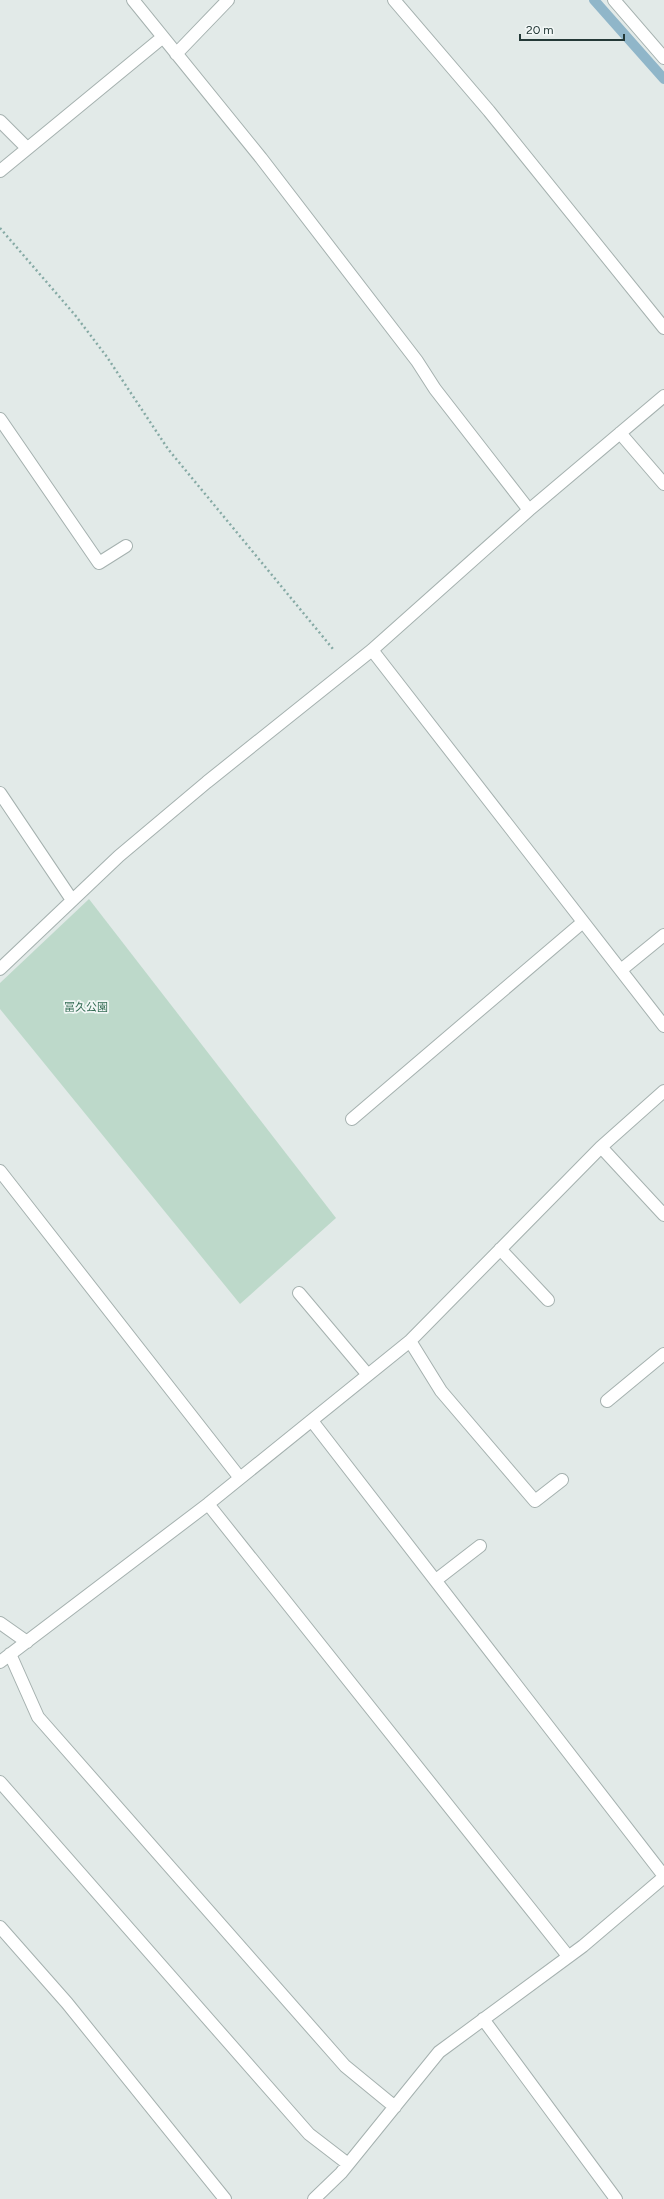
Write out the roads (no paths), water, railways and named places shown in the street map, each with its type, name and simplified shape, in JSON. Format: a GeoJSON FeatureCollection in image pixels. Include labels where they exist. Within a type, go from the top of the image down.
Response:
{"type":"FeatureCollection","features":[{"type":"Feature","properties":{"kind":"street"},"geometry":{"type":"LineString","coordinates":[[134,0],[261,158],[417,361],[435,389],[529,510]]}},
{"type":"Feature","properties":{"kind":"street"},"geometry":{"type":"LineString","coordinates":[[176,54],[228,0]]}},
{"type":"Feature","properties":{"kind":"street"},"geometry":{"type":"LineString","coordinates":[[394,0],[488,111],[664,328]]}},
{"type":"Feature","properties":{"kind":"street"},"geometry":{"type":"LineString","coordinates":[[614,0],[664,58]]}},
{"type":"Feature","properties":{"kind":"street"},"geometry":{"type":"LineString","coordinates":[[0,171],[164,37]]}},
{"type":"Feature","properties":{"kind":"street"},"geometry":{"type":"LineString","coordinates":[[0,121],[27,148]]}},
{"type":"Feature","properties":{"kind":"street"},"geometry":{"type":"LineString","coordinates":[[0,969],[119,856],[207,782],[372,650],[529,510],[664,396]]}},
{"type":"Feature","properties":{"kind":"street"},"geometry":{"type":"LineString","coordinates":[[0,419],[99,563],[126,546]]}},
{"type":"Feature","properties":{"kind":"street"},"geometry":{"type":"LineString","coordinates":[[620,433],[664,484]]}},
{"type":"Feature","properties":{"kind":"street"},"geometry":{"type":"LineString","coordinates":[[372,650],[664,1026]]}},
{"type":"Feature","properties":{"kind":"street"},"geometry":{"type":"LineString","coordinates":[[0,793],[72,900]]}},
{"type":"Feature","properties":{"kind":"street"},"geometry":{"type":"LineString","coordinates":[[352,1119],[583,922]]}},
{"type":"Feature","properties":{"kind":"street"},"geometry":{"type":"LineString","coordinates":[[620,970],[664,934]]}},
{"type":"Feature","properties":{"kind":"street"},"geometry":{"type":"LineString","coordinates":[[0,1662],[208,1504],[410,1341],[601,1147],[664,1091]]}},
{"type":"Feature","properties":{"kind":"street"},"geometry":{"type":"LineString","coordinates":[[601,1147],[664,1215]]}},
{"type":"Feature","properties":{"kind":"street"},"geometry":{"type":"LineString","coordinates":[[0,1171],[240,1478]]}},
{"type":"Feature","properties":{"kind":"street"},"geometry":{"type":"LineString","coordinates":[[500,1249],[548,1300]]}},
{"type":"Feature","properties":{"kind":"street"},"geometry":{"type":"LineString","coordinates":[[300,1293],[368,1375]]}},
{"type":"Feature","properties":{"kind":"street"},"geometry":{"type":"LineString","coordinates":[[410,1341],[441,1391],[535,1501],[562,1480]]}},
{"type":"Feature","properties":{"kind":"street"},"geometry":{"type":"LineString","coordinates":[[607,1401],[664,1354]]}},
{"type":"Feature","properties":{"kind":"street"},"geometry":{"type":"LineString","coordinates":[[312,1421],[664,1876],[568,1956],[438,2052],[348,2164],[314,2199]]}},
{"type":"Feature","properties":{"kind":"street"},"geometry":{"type":"LineString","coordinates":[[208,1504],[568,1956]]}},
{"type":"Feature","properties":{"kind":"street"},"geometry":{"type":"LineString","coordinates":[[436,1580],[480,1546]]}},
{"type":"Feature","properties":{"kind":"street"},"geometry":{"type":"LineString","coordinates":[[0,1622],[27,1642]]}},
{"type":"Feature","properties":{"kind":"street"},"geometry":{"type":"LineString","coordinates":[[10,1654],[38,1717],[345,2066],[395,2107]]}},
{"type":"Feature","properties":{"kind":"street"},"geometry":{"type":"LineString","coordinates":[[0,1782],[309,2134],[348,2164]]}},
{"type":"Feature","properties":{"kind":"street"},"geometry":{"type":"LineString","coordinates":[[0,1927],[67,2003],[225,2199]]}},
{"type":"Feature","properties":{"kind":"street"},"geometry":{"type":"LineString","coordinates":[[483,2019],[616,2199]]}},
{"type":"Feature","properties":{"kind":"waterway"},"geometry":{"type":"LineString","coordinates":[[594,0],[664,79]]}},
{"type":"Feature","properties":{"kind":"park label","name":"冨久公園"},"geometry":{"type":"Point","coordinates":[86,1007]}}]}
